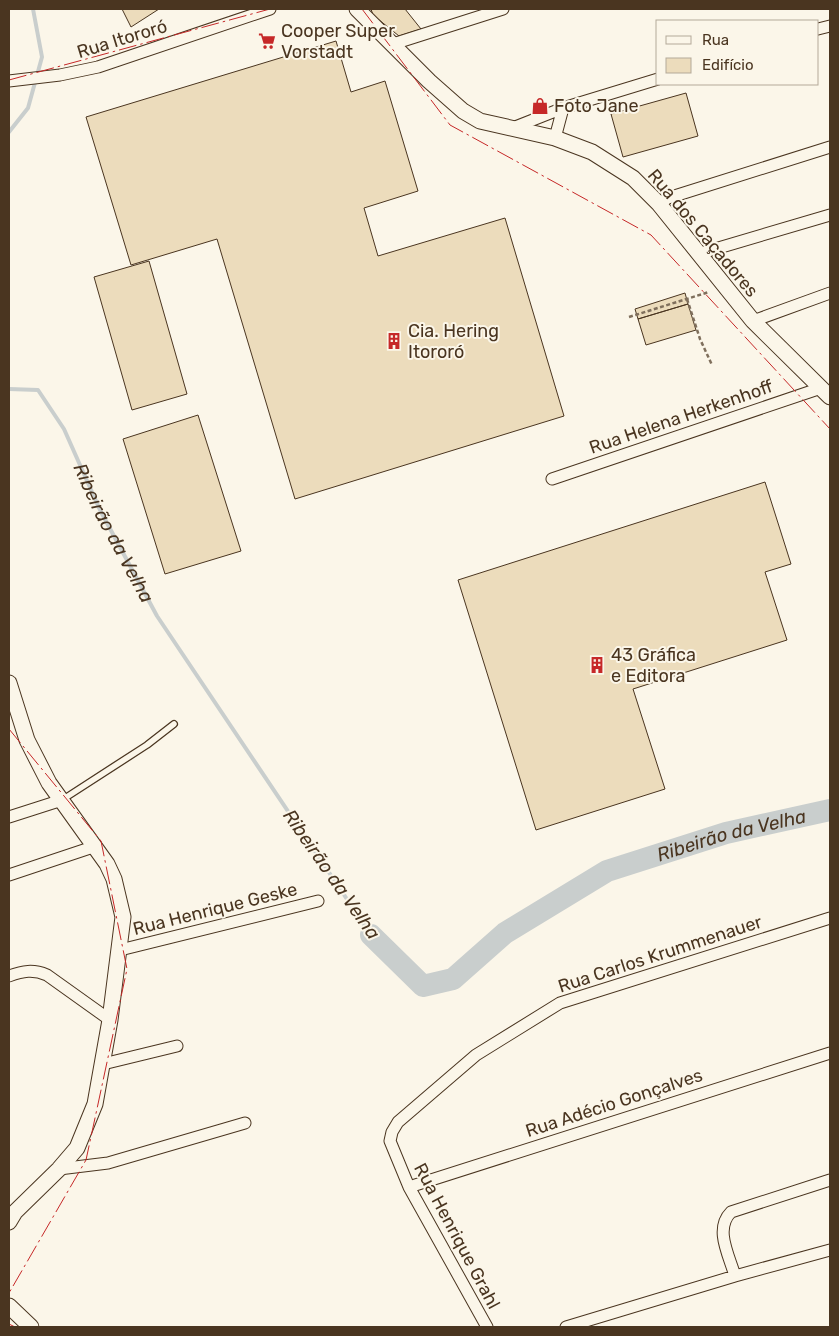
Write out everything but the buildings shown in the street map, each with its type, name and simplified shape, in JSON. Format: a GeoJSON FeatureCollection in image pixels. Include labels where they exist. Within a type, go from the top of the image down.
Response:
{"type":"FeatureCollection","features":[{"type":"Feature","properties":{"kind":"main road","name":"Rua dos Caçadores"},"geometry":{"type":"LineString","coordinates":[[357,9],[463,111],[480,121],[555,138],[612,163],[632,178],[659,204],[753,321],[826,393]]}},
{"type":"Feature","properties":{"kind":"main road"},"geometry":{"type":"LineString","coordinates":[[9,682],[27,740],[49,783],[96,846],[107,864],[123,917],[103,1064],[87,1128],[77,1148],[59,1170],[15,1212],[9,1222]]}},
{"type":"Feature","properties":{"kind":"main road"},"geometry":{"type":"LineString","coordinates":[[9,1306],[31,1327]]}},
{"type":"Feature","properties":{"kind":"street","name":"Rua Itororó"},"geometry":{"type":"LineString","coordinates":[[9,81],[60,75],[98,67],[270,9]]}},
{"type":"Feature","properties":{"kind":"street"},"geometry":{"type":"LineString","coordinates":[[393,44],[503,9]]}},
{"type":"Feature","properties":{"kind":"street"},"geometry":{"type":"LineString","coordinates":[[510,129],[563,108],[656,80]]}},
{"type":"Feature","properties":{"kind":"street"},"geometry":{"type":"LineString","coordinates":[[555,138],[563,108]]}},
{"type":"Feature","properties":{"kind":"street"},"geometry":{"type":"LineString","coordinates":[[659,204],[668,198],[830,147]]}},
{"type":"Feature","properties":{"kind":"street"},"geometry":{"type":"LineString","coordinates":[[698,254],[830,215]]}},
{"type":"Feature","properties":{"kind":"street"},"geometry":{"type":"LineString","coordinates":[[753,321],[830,293]]}},
{"type":"Feature","properties":{"kind":"street","name":"Rua Helena Herkenhoff"},"geometry":{"type":"LineString","coordinates":[[552,479],[826,393]]}},
{"type":"Feature","properties":{"kind":"street"},"geometry":{"type":"LineString","coordinates":[[9,817],[62,800]]}},
{"type":"Feature","properties":{"kind":"street"},"geometry":{"type":"LineString","coordinates":[[9,875],[96,846]]}},
{"type":"Feature","properties":{"kind":"street","name":"Rua Henrique Geske"},"geometry":{"type":"LineString","coordinates":[[120,950],[318,901]]}},
{"type":"Feature","properties":{"kind":"street","name":"Rua Carlos Krummenauer"},"geometry":{"type":"LineString","coordinates":[[392,1132],[398,1122],[476,1055],[560,1003],[830,918]]}},
{"type":"Feature","properties":{"kind":"street"},"geometry":{"type":"LineString","coordinates":[[9,976],[24,971],[38,970],[110,1020]]}},
{"type":"Feature","properties":{"kind":"street"},"geometry":{"type":"LineString","coordinates":[[103,1064],[177,1046]]}},
{"type":"Feature","properties":{"kind":"street","name":"Rua Adécio Gonçalves"},"geometry":{"type":"LineString","coordinates":[[409,1187],[830,1052]]}},
{"type":"Feature","properties":{"kind":"street"},"geometry":{"type":"LineString","coordinates":[[59,1170],[108,1163],[245,1123]]}},
{"type":"Feature","properties":{"kind":"street","name":"Rua Henrique Grahl"},"geometry":{"type":"LineString","coordinates":[[392,1132],[390,1141],[409,1187],[486,1327]]}},
{"type":"Feature","properties":{"kind":"street"},"geometry":{"type":"LineString","coordinates":[[735,1276],[722,1232],[724,1219],[731,1212],[830,1180]]}},
{"type":"Feature","properties":{"kind":"street"},"geometry":{"type":"LineString","coordinates":[[566,1327],[735,1276],[830,1250]]}},
{"type":"Feature","properties":{"kind":"lane"},"geometry":{"type":"LineString","coordinates":[[62,800],[147,745],[174,724]]}},
{"type":"Feature","properties":{"kind":"path"},"geometry":{"type":"LineString","coordinates":[[629,317],[709,292]]}},
{"type":"Feature","properties":{"kind":"path"},"geometry":{"type":"LineString","coordinates":[[687,299],[700,339],[712,365]]}},
{"type":"Feature","properties":{"kind":"waterway","name":"Ribeirão da Velha"},"geometry":{"type":"LineString","coordinates":[[9,132],[28,108],[42,57],[33,9]]}},
{"type":"Feature","properties":{"kind":"waterway","name":"Ribeirão da Velha"},"geometry":{"type":"LineString","coordinates":[[9,389],[38,390],[64,429],[100,510],[157,616],[371,935]]}},
{"type":"Feature","properties":{"kind":"waterway","name":"Ribeirão da Velha"},"geometry":{"type":"LineString","coordinates":[[371,935],[423,986],[453,979],[505,933],[607,871],[726,833],[830,810]]}},
{"type":"Feature","properties":{"kind":"power"},"geometry":{"type":"LineString","coordinates":[[9,80],[270,9]]}},
{"type":"Feature","properties":{"kind":"power"},"geometry":{"type":"LineString","coordinates":[[362,9],[450,125],[651,235],[830,429]]}},
{"type":"Feature","properties":{"kind":"power"},"geometry":{"type":"LineString","coordinates":[[9,729],[101,841],[127,969],[86,1160],[9,1293]]}},
{"type":"Feature","properties":{"kind":"power"},"geometry":{"type":"LineString","coordinates":[[9,1324],[15,1327]]}},
{"type":"Feature","properties":{"kind":"place","name":"Cooper Super Vorstadt"},"geometry":{"type":"Point","coordinates":[267,41]}},
{"type":"Feature","properties":{"kind":"place","name":"Foto Jane"},"geometry":{"type":"Point","coordinates":[540,106]}},
{"type":"Feature","properties":{"kind":"place","name":"Cia. Hering Itororó"},"geometry":{"type":"Point","coordinates":[394,341]}},
{"type":"Feature","properties":{"kind":"place","name":"43 Gráfica e Editora"},"geometry":{"type":"Point","coordinates":[597,665]}}]}
